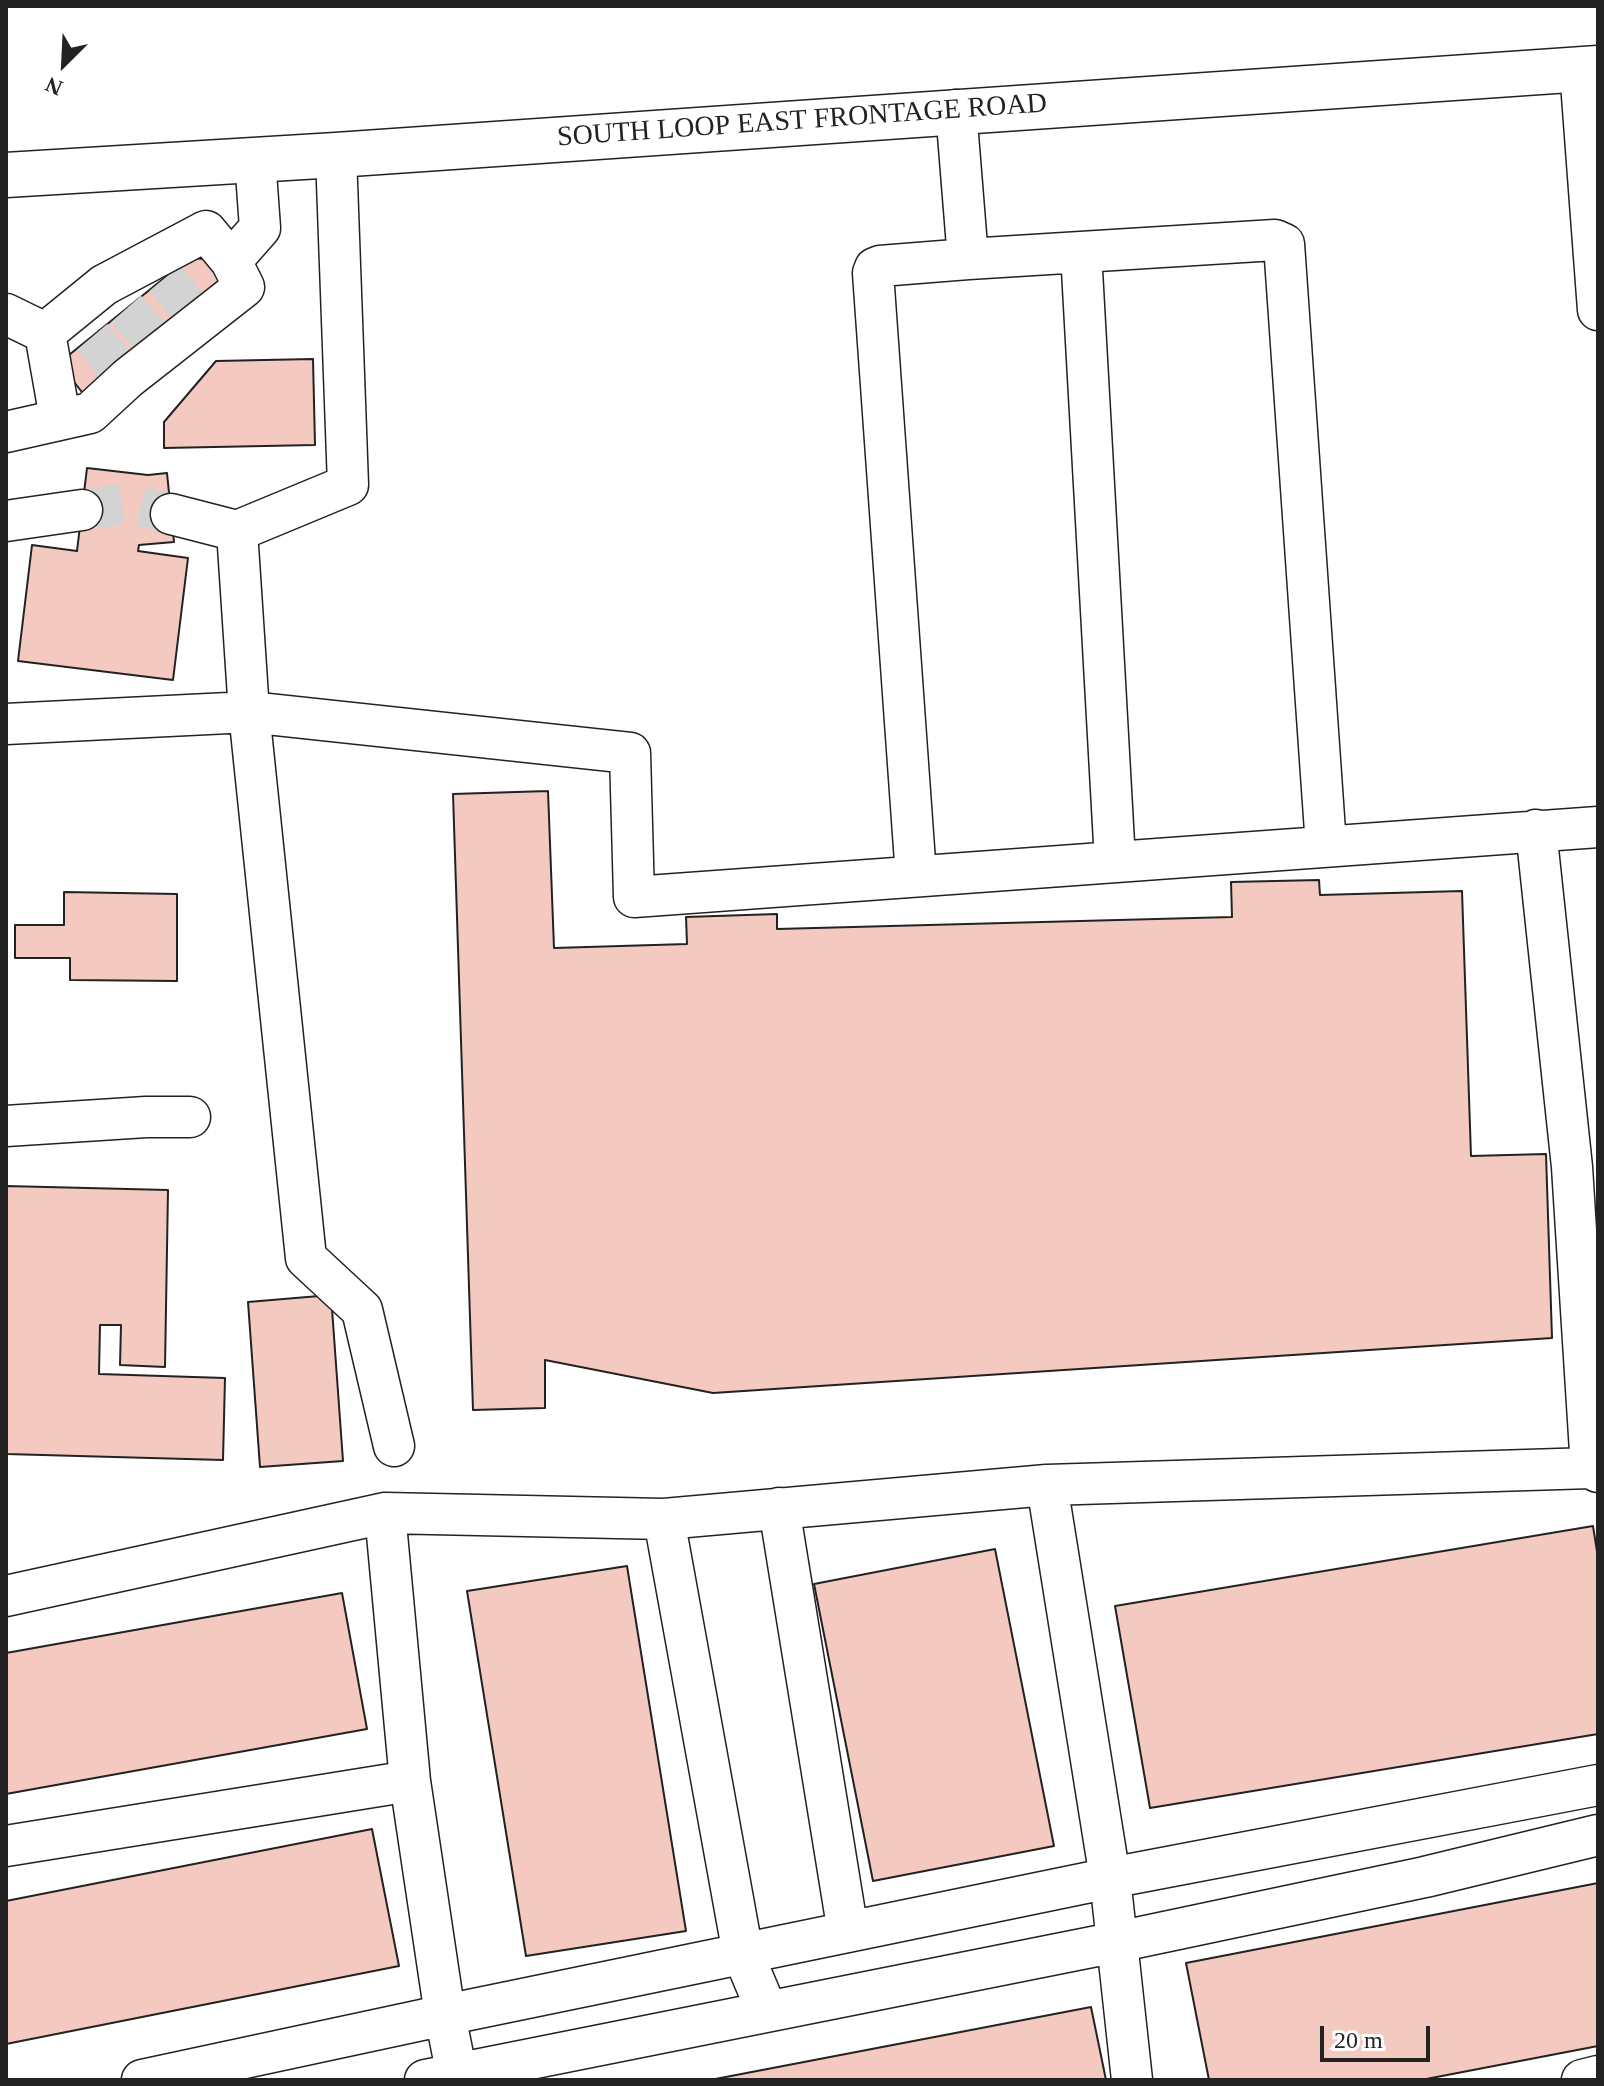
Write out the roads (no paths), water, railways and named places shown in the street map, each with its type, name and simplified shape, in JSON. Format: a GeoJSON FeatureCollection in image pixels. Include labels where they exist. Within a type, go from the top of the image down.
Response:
{"type":"FeatureCollection","features":[{"type":"Feature","properties":{"kind":"main road","name":"SOUTH LOOP EAST FRONTAGE ROAD"},"geometry":{"type":"LineString","coordinates":[[6,175],[1589,68]]}},
{"type":"Feature","properties":{"kind":"lane"},"geometry":{"type":"LineString","coordinates":[[1589,68],[1598,310]]}},
{"type":"Feature","properties":{"kind":"lane"},"geometry":{"type":"LineString","coordinates":[[956,110],[968,259]]}},
{"type":"Feature","properties":{"kind":"lane"},"geometry":{"type":"LineString","coordinates":[[171,514],[237,531],[348,485],[336,155]]}},
{"type":"Feature","properties":{"kind":"lane"},"geometry":{"type":"LineString","coordinates":[[231,261],[260,228],[255,159]]}},
{"type":"Feature","properties":{"kind":"lane"},"geometry":{"type":"LineString","coordinates":[[6,314],[69,328],[158,269],[206,231],[231,261],[244,287],[196,316],[124,373],[90,413],[6,432]]}},
{"type":"Feature","properties":{"kind":"lane"},"geometry":{"type":"LineString","coordinates":[[916,876],[873,273],[880,266],[968,259],[1275,240],[1284,244],[1326,846]]}},
{"type":"Feature","properties":{"kind":"lane"},"geometry":{"type":"LineString","coordinates":[[1081,252],[1115,861]]}},
{"type":"Feature","properties":{"kind":"lane"},"geometry":{"type":"LineString","coordinates":[[60,418],[69,328]]}},
{"type":"Feature","properties":{"kind":"lane"},"geometry":{"type":"LineString","coordinates":[[6,521],[82,510]]}},
{"type":"Feature","properties":{"kind":"lane"},"geometry":{"type":"LineString","coordinates":[[237,531],[249,712],[306,1258],[362,1310],[394,1446]]}},
{"type":"Feature","properties":{"kind":"lane"},"geometry":{"type":"LineString","coordinates":[[6,724],[249,712],[630,753],[634,897],[1598,827]]}},
{"type":"Feature","properties":{"kind":"lane"},"geometry":{"type":"LineString","coordinates":[[6,1596],[385,1513],[664,1519],[1047,1485],[1594,1470],[1585,1166],[1536,830]]}},
{"type":"Feature","properties":{"kind":"lane"},"geometry":{"type":"LineString","coordinates":[[6,1126],[190,1117]]}},
{"type":"Feature","properties":{"kind":"lane"},"geometry":{"type":"LineString","coordinates":[[1047,1485],[1110,1878],[1132,2080]]}},
{"type":"Feature","properties":{"kind":"lane"},"geometry":{"type":"LineString","coordinates":[[779,1508],[848,1932]]}},
{"type":"Feature","properties":{"kind":"lane"},"geometry":{"type":"LineString","coordinates":[[385,1513],[410,1781],[445,2015],[447,2078],[1425,1877],[1598,1835]]}},
{"type":"Feature","properties":{"kind":"lane"},"geometry":{"type":"LineString","coordinates":[[664,1519],[743,1954],[767,2011]]}},
{"type":"Feature","properties":{"kind":"lane"},"geometry":{"type":"LineString","coordinates":[[6,1846],[410,1781]]}},
{"type":"Feature","properties":{"kind":"lane"},"geometry":{"type":"LineString","coordinates":[[142,2080],[1110,1878],[1598,1785]]}},
{"type":"Feature","properties":{"kind":"lane"},"geometry":{"type":"LineString","coordinates":[[1390,1825],[1425,1877]]}},
{"type":"Feature","properties":{"kind":"lane"},"geometry":{"type":"LineString","coordinates":[[1582,2080],[1598,2076]]}},
{"type":"Feature","properties":{"kind":"tunnel"},"geometry":{"type":"LineString","coordinates":[[165,278],[192,311]]}},
{"type":"Feature","properties":{"kind":"tunnel"},"geometry":{"type":"LineString","coordinates":[[126,309],[154,341]]}},
{"type":"Feature","properties":{"kind":"tunnel"},"geometry":{"type":"LineString","coordinates":[[92,337],[119,369]]}},
{"type":"Feature","properties":{"kind":"tunnel"},"geometry":{"type":"LineString","coordinates":[[82,510],[129,503],[171,514]]}}]}
